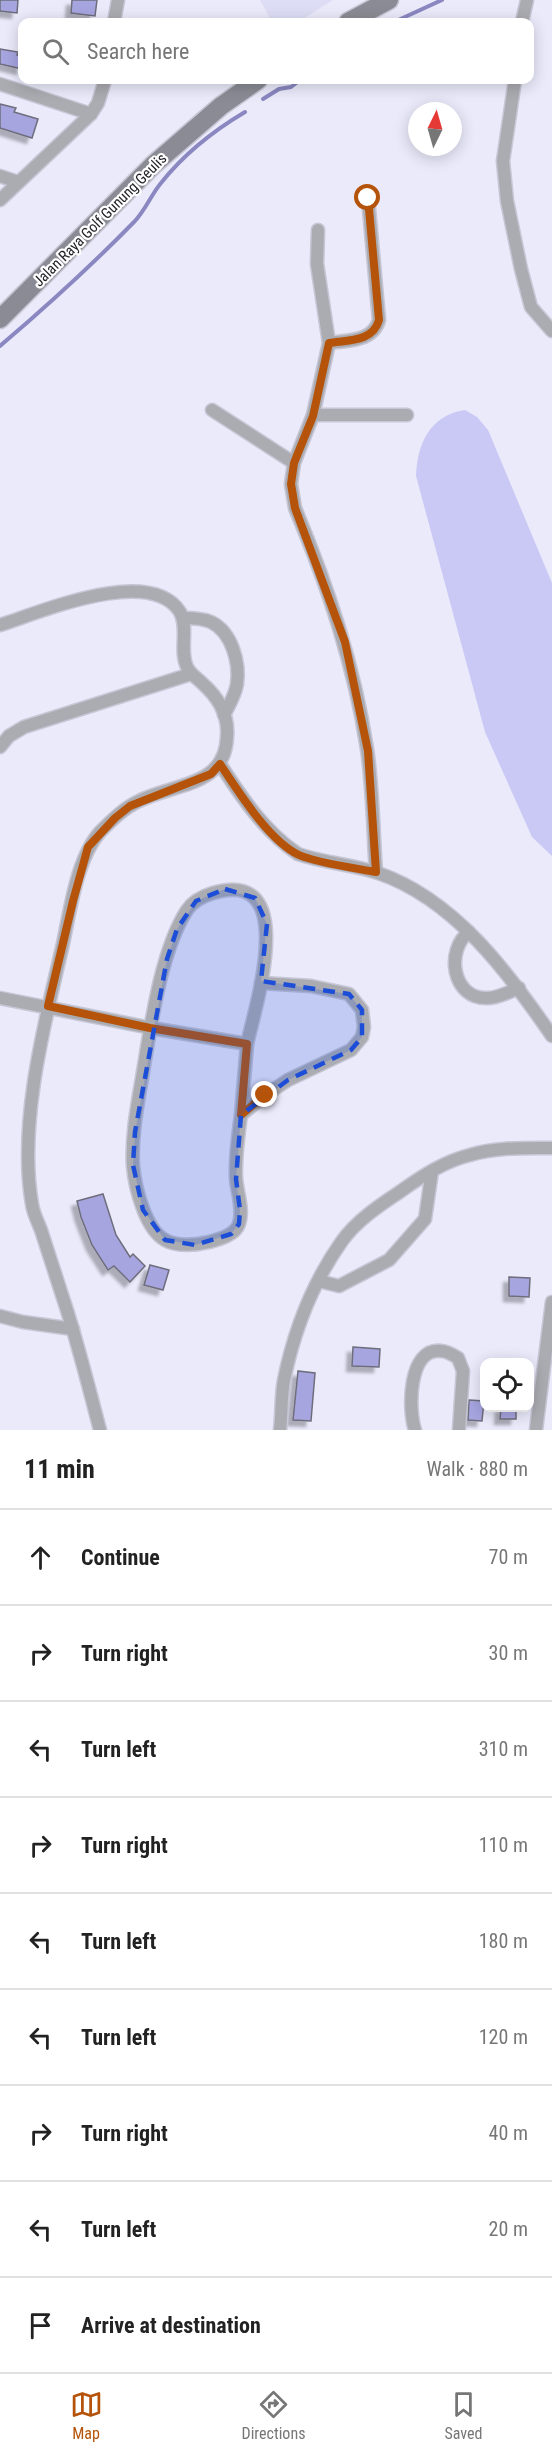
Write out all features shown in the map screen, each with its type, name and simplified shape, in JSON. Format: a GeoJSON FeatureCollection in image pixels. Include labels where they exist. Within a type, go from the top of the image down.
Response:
{"type":"FeatureCollection","features":[{"type":"Feature","properties":{"kind":"main road"},"geometry":{"type":"LineString","coordinates":[[355,18],[389,0]]}},
{"type":"Feature","properties":{"kind":"main road","name":"Jalan Raya Golf Gunung Geulis"},"geometry":{"type":"LineString","coordinates":[[0,319],[153,165],[221,106],[252,84]]}},
{"type":"Feature","properties":{"kind":"street"},"geometry":{"type":"LineString","coordinates":[[115,18],[118,0]]}},
{"type":"Feature","properties":{"kind":"street"},"geometry":{"type":"LineString","coordinates":[[523,18],[527,0]]}},
{"type":"Feature","properties":{"kind":"street"},"geometry":{"type":"LineString","coordinates":[[0,84],[91,114]]}},
{"type":"Feature","properties":{"kind":"street"},"geometry":{"type":"LineString","coordinates":[[0,200],[91,114],[99,103],[104,84]]}},
{"type":"Feature","properties":{"kind":"street"},"geometry":{"type":"LineString","coordinates":[[514,84],[503,162],[507,201],[531,307],[552,331]]}},
{"type":"Feature","properties":{"kind":"street"},"geometry":{"type":"LineString","coordinates":[[0,176],[18,182]]}},
{"type":"Feature","properties":{"kind":"street"},"geometry":{"type":"LineString","coordinates":[[329,343],[369,336],[376,330],[379,320],[368,198]]}},
{"type":"Feature","properties":{"kind":"street"},"geometry":{"type":"LineString","coordinates":[[318,230],[317,264],[329,343],[313,416],[294,463],[291,484],[295,508],[345,642],[368,751],[376,872]]}},
{"type":"Feature","properties":{"kind":"street"},"geometry":{"type":"LineString","coordinates":[[212,410],[294,463]]}},
{"type":"Feature","properties":{"kind":"street"},"geometry":{"type":"LineString","coordinates":[[313,416],[407,415]]}},
{"type":"Feature","properties":{"kind":"street"},"geometry":{"type":"LineString","coordinates":[[0,625],[69,604],[127,591],[142,591],[157,595],[178,609],[183,618],[186,665],[191,674],[213,692],[221,704],[228,735],[220,764],[211,774],[130,806],[115,818],[88,847],[48,1006],[32,1107],[28,1173],[32,1208],[74,1329],[100,1430]]}},
{"type":"Feature","properties":{"kind":"street"},"geometry":{"type":"LineString","coordinates":[[183,618],[212,622],[230,643],[237,660],[237,686],[224,715]]}},
{"type":"Feature","properties":{"kind":"street"},"geometry":{"type":"LineString","coordinates":[[0,747],[9,736],[24,727],[191,674]]}},
{"type":"Feature","properties":{"kind":"street"},"geometry":{"type":"LineString","coordinates":[[220,764],[248,807],[287,847],[310,858],[376,872],[405,884],[429,898],[469,932],[519,988],[552,1036]]}},
{"type":"Feature","properties":{"kind":"street"},"geometry":{"type":"LineString","coordinates":[[225,889],[242,891],[255,898],[262,907],[267,924],[261,983],[247,1044],[237,1161],[239,1224],[225,1237],[195,1245],[165,1240],[150,1224],[143,1210],[133,1166],[137,1109],[150,1028],[167,959],[177,928],[188,908],[203,896],[225,889]]}},
{"type":"Feature","properties":{"kind":"street"},"geometry":{"type":"LineString","coordinates":[[469,932],[460,939],[455,948],[453,962],[456,977],[466,991],[487,998],[519,988]]}},
{"type":"Feature","properties":{"kind":"street"},"geometry":{"type":"LineString","coordinates":[[241,1115],[288,1080],[351,1050],[362,1037],[364,1027],[363,1010],[350,994],[311,986],[261,983]]}},
{"type":"Feature","properties":{"kind":"street"},"geometry":{"type":"LineString","coordinates":[[0,998],[150,1028],[247,1044]]}},
{"type":"Feature","properties":{"kind":"street"},"geometry":{"type":"LineString","coordinates":[[280,1430],[288,1363],[308,1301],[343,1240],[373,1210],[432,1171],[469,1155],[493,1150],[552,1148]]}},
{"type":"Feature","properties":{"kind":"street"},"geometry":{"type":"LineString","coordinates":[[318,1281],[339,1286],[388,1260],[425,1219],[432,1171]]}},
{"type":"Feature","properties":{"kind":"street"},"geometry":{"type":"LineString","coordinates":[[536,1430],[552,1302]]}},
{"type":"Feature","properties":{"kind":"street"},"geometry":{"type":"LineString","coordinates":[[0,1316],[23,1323],[74,1329]]}},
{"type":"Feature","properties":{"kind":"street"},"geometry":{"type":"LineString","coordinates":[[415,1430],[411,1414],[417,1367],[426,1354],[442,1350],[458,1358],[463,1371],[459,1430]]}},
{"type":"Feature","properties":{"kind":"highlighted area"},"geometry":{"type":"Polygon","coordinates":[[[225,889],[255,898],[267,924],[261,981],[349,994],[362,1010],[362,1037],[351,1050],[288,1080],[241,1115],[236,1179],[240,1210],[239,1224],[231,1234],[195,1245],[165,1240],[143,1210],[133,1165],[135,1132],[167,959],[177,929],[196,901],[225,889]]]}},
{"type":"Feature","properties":{"kind":"shaded area"},"geometry":{"type":"Polygon","coordinates":[[[260,0],[333,0],[304,18],[270,18],[260,0]]]}},
{"type":"Feature","properties":{"kind":"shaded area"},"geometry":{"type":"Polygon","coordinates":[[[465,410],[477,417],[488,430],[552,583],[552,856],[532,837],[485,732],[416,476],[419,453],[428,433],[443,418],[465,410]]]}},
{"type":"Feature","properties":{"kind":"building"},"geometry":{"type":"Polygon","coordinates":[[[0,0],[18,0],[17,13],[0,11],[0,0]]]}},
{"type":"Feature","properties":{"kind":"building"},"geometry":{"type":"Polygon","coordinates":[[[72,0],[97,0],[95,16],[71,13],[72,0]]]}},
{"type":"Feature","properties":{"kind":"building"},"geometry":{"type":"Polygon","coordinates":[[[0,49],[18,52],[18,68],[0,64],[0,49]]]}},
{"type":"Feature","properties":{"kind":"building"},"geometry":{"type":"Polygon","coordinates":[[[0,104],[16,108],[14,112],[38,119],[32,138],[0,128],[0,104]]]}},
{"type":"Feature","properties":{"kind":"building"},"geometry":{"type":"Polygon","coordinates":[[[103,1194],[116,1235],[130,1257],[133,1254],[145,1266],[130,1282],[114,1266],[108,1270],[92,1245],[81,1217],[77,1201],[103,1194]]]}},
{"type":"Feature","properties":{"kind":"building"},"geometry":{"type":"Polygon","coordinates":[[[150,1265],[169,1270],[163,1290],[144,1285],[150,1265]]]}},
{"type":"Feature","properties":{"kind":"building"},"geometry":{"type":"Polygon","coordinates":[[[509,1277],[530,1278],[529,1297],[509,1296],[509,1277]]]}},
{"type":"Feature","properties":{"kind":"building"},"geometry":{"type":"Polygon","coordinates":[[[353,1347],[380,1349],[379,1367],[352,1366],[353,1347]]]}},
{"type":"Feature","properties":{"kind":"building"},"geometry":{"type":"Polygon","coordinates":[[[298,1371],[315,1373],[311,1421],[293,1420],[298,1371]]]}},
{"type":"Feature","properties":{"kind":"building"},"geometry":{"type":"Polygon","coordinates":[[[469,1400],[480,1401],[482,1421],[468,1420],[469,1400]]]}},
{"type":"Feature","properties":{"kind":"building"},"geometry":{"type":"Polygon","coordinates":[[[501,1412],[516,1412],[516,1419],[500,1419],[501,1412]]]}},
{"type":"Feature","properties":{"kind":"waterway"},"geometry":{"type":"LineString","coordinates":[[403,18],[442,0]]}},
{"type":"Feature","properties":{"kind":"waterway"},"geometry":{"type":"LineString","coordinates":[[263,99],[279,89],[295,84]]}},
{"type":"Feature","properties":{"kind":"waterway"},"geometry":{"type":"LineString","coordinates":[[0,346],[69,285],[135,221],[161,183],[189,153],[210,135],[245,112]]}},
{"type":"Feature","properties":{"kind":"route"},"geometry":{"type":"LineString","coordinates":[[265,1095],[241,1115],[247,1044],[150,1028],[48,1006],[88,847],[98,834],[130,806],[211,774],[220,764],[248,807],[287,847],[310,858],[376,872],[368,751],[353,677],[345,642],[295,508],[291,484],[294,463],[313,416],[329,343],[369,336],[376,330],[379,320],[368,198]]}}]}
